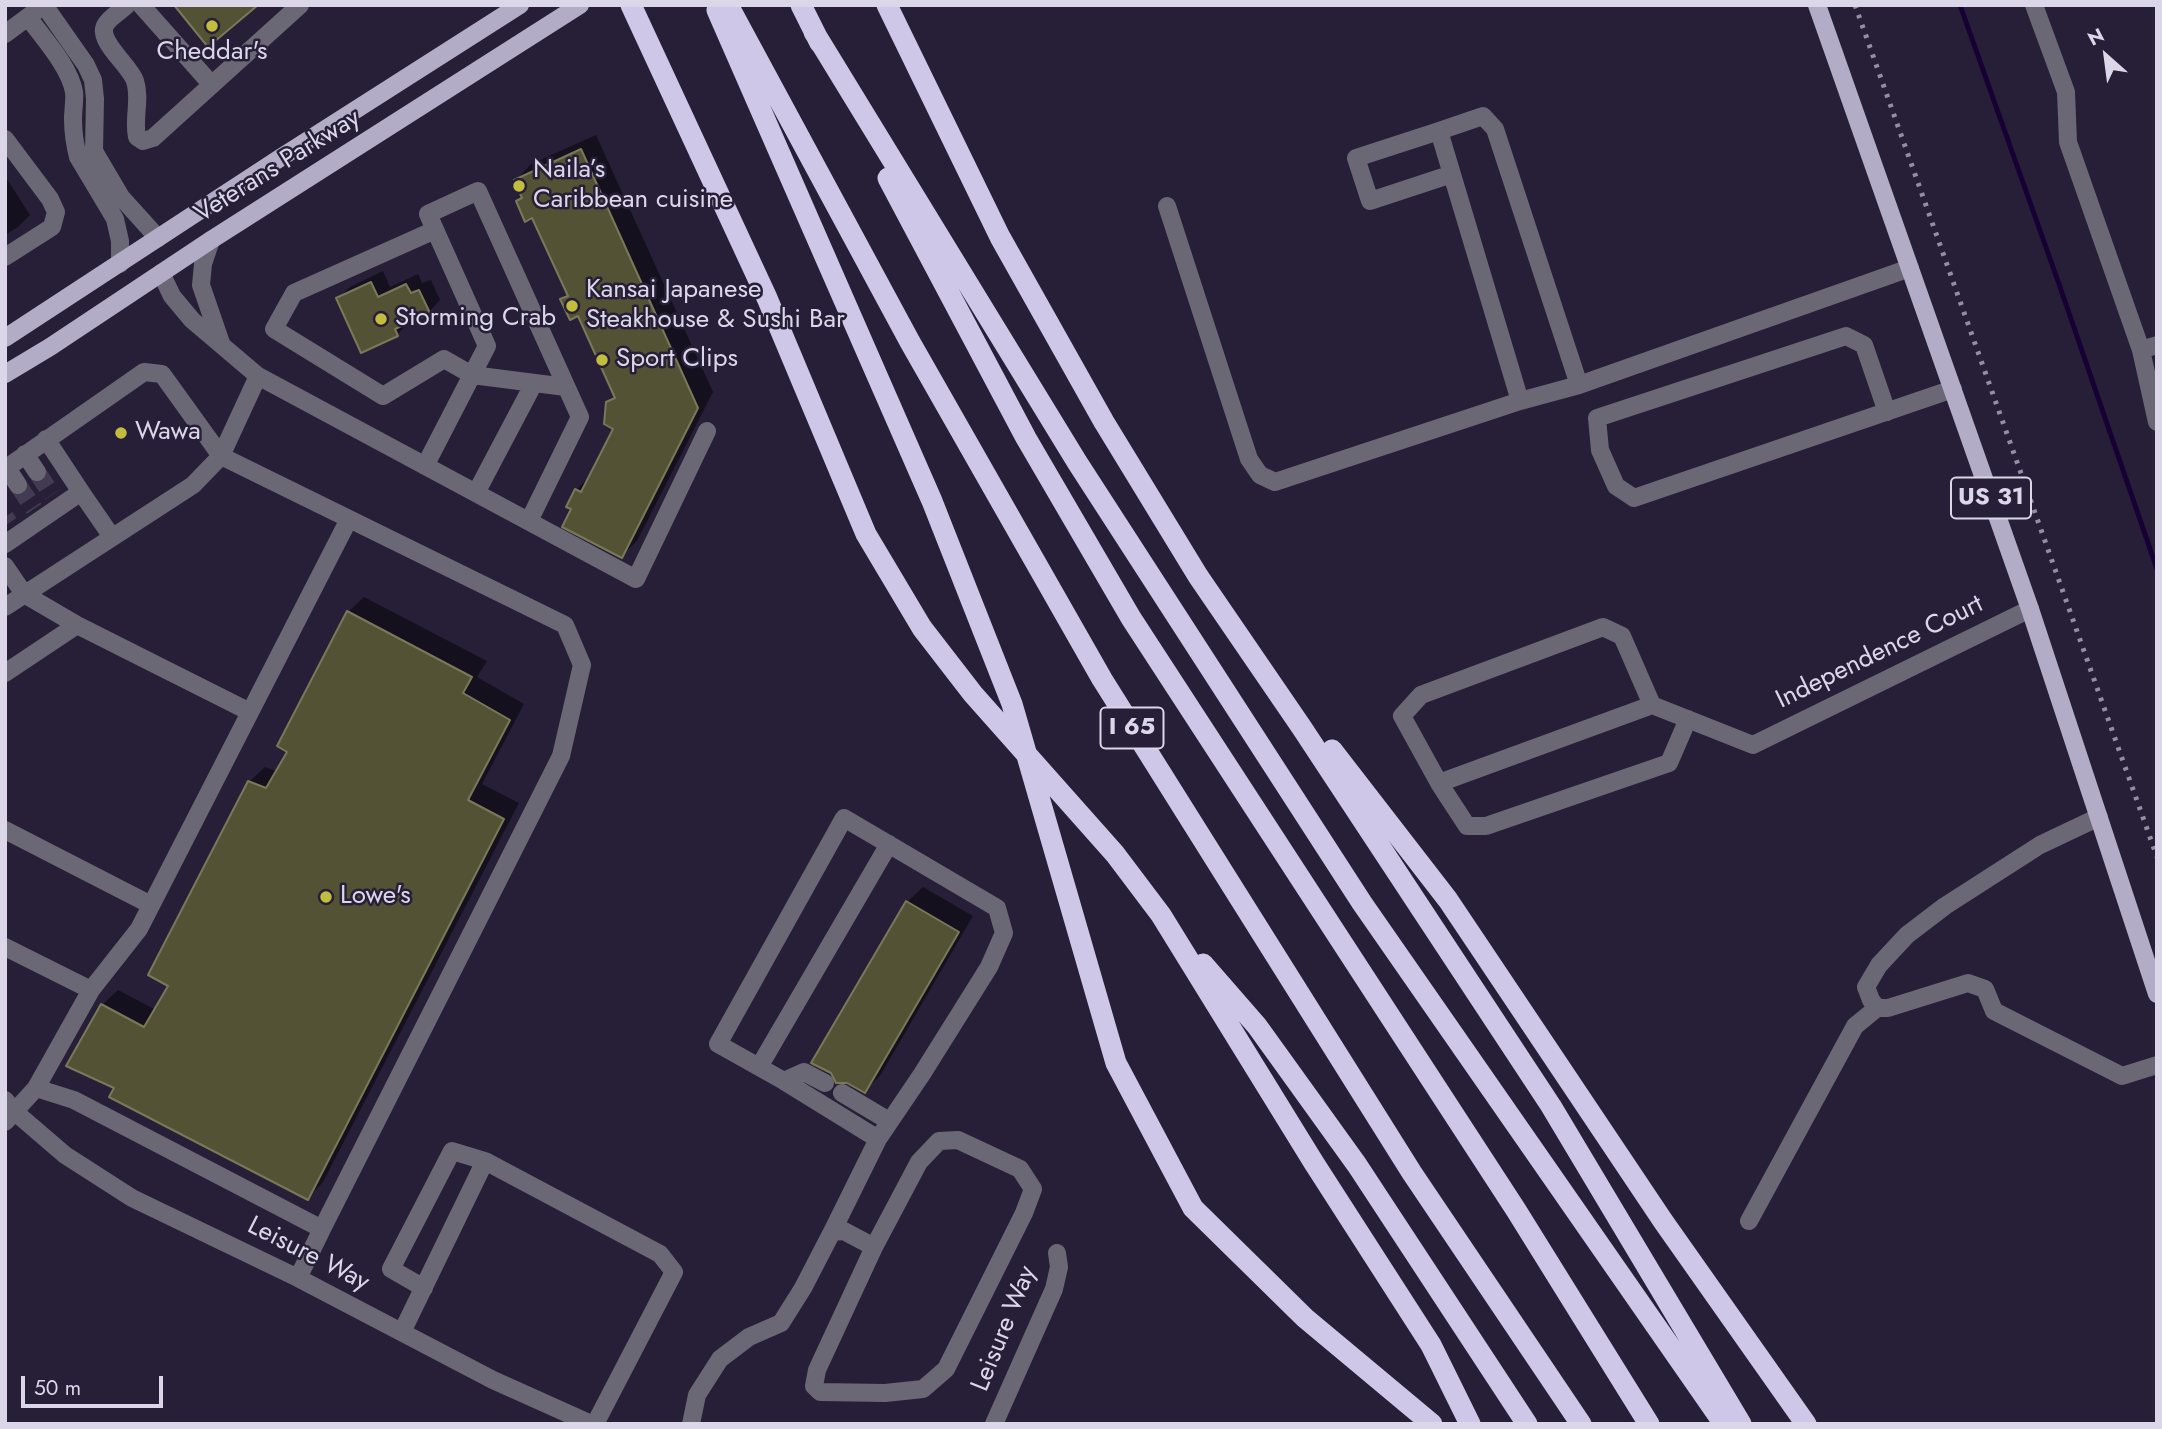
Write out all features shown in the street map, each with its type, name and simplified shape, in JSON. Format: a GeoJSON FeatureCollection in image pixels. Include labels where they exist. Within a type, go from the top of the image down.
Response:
{"type":"FeatureCollection","features":[{"type":"Feature","properties":{"kind":"highway"},"geometry":{"type":"LineString","coordinates":[[631,5],[767,298],[866,534],[922,628],[973,695],[1115,854],[1161,915],[1264,1037],[1357,1166],[1527,1424]]}},
{"type":"Feature","properties":{"kind":"highway"},"geometry":{"type":"LineString","coordinates":[[715,5],[932,501],[1012,704],[1116,1063],[1193,1208],[1305,1318],[1432,1424]]}},
{"type":"Feature","properties":{"kind":"highway","name":"I 65"},"geometry":{"type":"LineString","coordinates":[[729,5],[910,342],[1102,679],[1412,1173],[1581,1424]]}},
{"type":"Feature","properties":{"kind":"highway","name":"I 65"},"geometry":{"type":"LineString","coordinates":[[801,5],[865,136],[1026,438],[1131,618],[1516,1210],[1650,1424]]}},
{"type":"Feature","properties":{"kind":"highway"},"geometry":{"type":"LineString","coordinates":[[887,5],[1000,237],[1104,422],[1198,576],[1302,728],[1551,1105],[1741,1424]]}},
{"type":"Feature","properties":{"kind":"highway"},"geometry":{"type":"LineString","coordinates":[[814,32],[1077,462],[1362,904],[1724,1424]]}},
{"type":"Feature","properties":{"kind":"highway"},"geometry":{"type":"LineString","coordinates":[[1198,576],[1448,900],[1663,1221],[1806,1424]]}},
{"type":"Feature","properties":{"kind":"highway"},"geometry":{"type":"LineString","coordinates":[[1161,915],[1314,1163],[1431,1345],[1470,1424]]}},
{"type":"Feature","properties":{"kind":"main road","name":"Veterans Parkway"},"geometry":{"type":"LineString","coordinates":[[5,338],[520,5]]}},
{"type":"Feature","properties":{"kind":"main road","name":"Veterans Parkway"},"geometry":{"type":"LineString","coordinates":[[5,374],[580,5]]}},
{"type":"Feature","properties":{"kind":"main road","name":"US 31"},"geometry":{"type":"LineString","coordinates":[[1816,5],[2030,609],[2157,995]]}},
{"type":"Feature","properties":{"kind":"street"},"geometry":{"type":"LineString","coordinates":[[5,34],[44,5],[86,65],[93,80],[94,150],[121,197],[158,238]]}},
{"type":"Feature","properties":{"kind":"street"},"geometry":{"type":"LineString","coordinates":[[127,5],[105,24],[104,33],[106,42],[133,74],[136,83],[135,127],[137,136],[143,141],[153,138],[300,5]]}},
{"type":"Feature","properties":{"kind":"street"},"geometry":{"type":"LineString","coordinates":[[141,5],[212,85]]}},
{"type":"Feature","properties":{"kind":"street"},"geometry":{"type":"LineString","coordinates":[[2034,5],[2066,92],[2068,142],[2149,347],[2157,422]]}},
{"type":"Feature","properties":{"kind":"street"},"geometry":{"type":"LineString","coordinates":[[28,17],[72,83],[76,150],[115,219],[120,241],[120,264]]}},
{"type":"Feature","properties":{"kind":"street"},"geometry":{"type":"LineString","coordinates":[[1452,174],[1370,201],[1356,158],[1483,116],[1495,129],[1579,385]]}},
{"type":"Feature","properties":{"kind":"street"},"geometry":{"type":"LineString","coordinates":[[1439,131],[1520,401]]}},
{"type":"Feature","properties":{"kind":"street"},"geometry":{"type":"LineString","coordinates":[[5,139],[50,199],[56,212],[52,226],[5,257]]}},
{"type":"Feature","properties":{"kind":"street"},"geometry":{"type":"LineString","coordinates":[[425,466],[487,346],[428,214],[478,191],[580,417],[529,522]]}},
{"type":"Feature","properties":{"kind":"street"},"geometry":{"type":"LineString","coordinates":[[1167,206],[1249,459],[1260,475],[1275,482],[1520,401],[1579,385],[1910,268]]}},
{"type":"Feature","properties":{"kind":"street"},"geometry":{"type":"LineString","coordinates":[[435,230],[294,293],[274,329],[383,396],[444,359],[472,375],[566,387]]}},
{"type":"Feature","properties":{"kind":"street"},"geometry":{"type":"LineString","coordinates":[[211,240],[203,264],[201,285],[221,343]]}},
{"type":"Feature","properties":{"kind":"street"},"geometry":{"type":"LineString","coordinates":[[161,273],[172,296],[192,320],[258,376],[636,579],[707,431]]}},
{"type":"Feature","properties":{"kind":"street"},"geometry":{"type":"LineString","coordinates":[[1887,412],[1864,345],[1846,336],[1597,418],[1600,450],[1616,486],[1634,498],[1887,412],[1953,389]]}},
{"type":"Feature","properties":{"kind":"street"},"geometry":{"type":"LineString","coordinates":[[18,485],[6,468],[144,372],[162,374],[221,456],[565,625],[582,665],[561,755],[298,1278]]}},
{"type":"Feature","properties":{"kind":"street"},"geometry":{"type":"LineString","coordinates":[[5,607],[193,485],[221,456],[258,376]]}},
{"type":"Feature","properties":{"kind":"street"},"geometry":{"type":"LineString","coordinates":[[476,493],[534,383]]}},
{"type":"Feature","properties":{"kind":"street"},"geometry":{"type":"LineString","coordinates":[[46,439],[112,537]]}},
{"type":"Feature","properties":{"kind":"street"},"geometry":{"type":"LineString","coordinates":[[26,454],[37,472]]}},
{"type":"Feature","properties":{"kind":"street"},"geometry":{"type":"LineString","coordinates":[[10,534],[56,501],[81,492]]}},
{"type":"Feature","properties":{"kind":"street"},"geometry":{"type":"LineString","coordinates":[[9,1111],[36,1087],[91,990],[139,929],[349,519]]}},
{"type":"Feature","properties":{"kind":"street"},"geometry":{"type":"LineString","coordinates":[[5,566],[24,594],[77,625],[250,712]]}},
{"type":"Feature","properties":{"kind":"street","name":"Independence Court"},"geometry":{"type":"LineString","coordinates":[[1688,719],[1754,745],[2030,609]]}},
{"type":"Feature","properties":{"kind":"street"},"geometry":{"type":"LineString","coordinates":[[5,673],[77,625]]}},
{"type":"Feature","properties":{"kind":"street"},"geometry":{"type":"LineString","coordinates":[[1439,783],[1652,705],[1688,719],[1669,763],[1486,826],[1467,826],[1439,783],[1402,716],[1421,695],[1603,626],[1622,636],[1652,705]]}},
{"type":"Feature","properties":{"kind":"street"},"geometry":{"type":"LineString","coordinates":[[1877,1008],[1866,987],[1879,965],[1907,935],[1945,906],[2040,845],[2099,817]]}},
{"type":"Feature","properties":{"kind":"street"},"geometry":{"type":"LineString","coordinates":[[691,1424],[697,1395],[720,1359],[749,1337],[781,1323],[803,1288],[878,1139],[989,967],[1004,933],[997,908],[844,818],[718,1044],[878,1139]]}},
{"type":"Feature","properties":{"kind":"street"},"geometry":{"type":"LineString","coordinates":[[5,830],[151,905]]}},
{"type":"Feature","properties":{"kind":"street"},"geometry":{"type":"LineString","coordinates":[[759,1067],[889,845]]}},
{"type":"Feature","properties":{"kind":"street"},"geometry":{"type":"LineString","coordinates":[[5,947],[91,990]]}},
{"type":"Feature","properties":{"kind":"street"},"geometry":{"type":"LineString","coordinates":[[1749,1221],[1855,1026],[1877,1008],[1888,1008],[1968,983],[1984,989],[1994,1011],[2122,1076],[2157,1065]]}},
{"type":"Feature","properties":{"kind":"street"},"geometry":{"type":"LineString","coordinates":[[784,1081],[804,1072],[825,1083]]}},
{"type":"Feature","properties":{"kind":"street"},"geometry":{"type":"LineString","coordinates":[[36,1087],[74,1100],[322,1229]]}},
{"type":"Feature","properties":{"kind":"street"},"geometry":{"type":"LineString","coordinates":[[842,1093],[889,1121]]}},
{"type":"Feature","properties":{"kind":"street","name":"Leisure Way"},"geometry":{"type":"LineString","coordinates":[[9,1111],[65,1155],[132,1198],[298,1278],[493,1380],[593,1424]]}},
{"type":"Feature","properties":{"kind":"street"},"geometry":{"type":"LineString","coordinates":[[958,1140],[1020,1169],[1033,1189],[1024,1213],[946,1369],[923,1389],[885,1394],[820,1392],[814,1386],[817,1370],[874,1247],[919,1162],[939,1141],[958,1140]]}},
{"type":"Feature","properties":{"kind":"street"},"geometry":{"type":"LineString","coordinates":[[424,1288],[391,1269],[452,1151],[485,1161],[660,1254],[674,1272],[593,1424]]}},
{"type":"Feature","properties":{"kind":"street"},"geometry":{"type":"LineString","coordinates":[[402,1332],[485,1161]]}},
{"type":"Feature","properties":{"kind":"street"},"geometry":{"type":"LineString","coordinates":[[832,1232],[844,1231],[874,1247]]}},
{"type":"Feature","properties":{"kind":"street","name":"Leisure Way"},"geometry":{"type":"LineString","coordinates":[[994,1424],[1054,1289],[1059,1267],[1058,1253]]}},
{"type":"Feature","properties":{"kind":"building","name":"Cheddar's"},"geometry":{"type":"Polygon","coordinates":[[[174,5],[258,5],[208,47],[174,5]]]}},
{"type":"Feature","properties":{"kind":"building"},"geometry":{"type":"Polygon","coordinates":[[[581,149],[698,408],[622,558],[562,527],[571,509],[566,507],[575,489],[581,492],[613,429],[604,424],[606,402],[615,398],[578,316],[570,320],[560,299],[568,296],[532,218],[525,222],[516,201],[522,198],[514,180],[581,149]]]}},
{"type":"Feature","properties":{"kind":"building","name":"Storming Crab"},"geometry":{"type":"Polygon","coordinates":[[[371,282],[378,297],[406,284],[411,293],[419,290],[430,313],[395,329],[398,336],[361,353],[336,298],[371,282]]]}},
{"type":"Feature","properties":{"kind":"building","name":"Lowe's"},"geometry":{"type":"Polygon","coordinates":[[[347,611],[472,677],[463,693],[510,720],[468,800],[504,819],[308,1200],[109,1097],[114,1088],[66,1066],[101,1004],[144,1027],[168,986],[148,975],[248,781],[266,788],[287,752],[277,746],[347,611]]]}},
{"type":"Feature","properties":{"kind":"building"},"geometry":{"type":"Polygon","coordinates":[[[906,901],[959,932],[865,1093],[847,1083],[836,1083],[831,1073],[811,1063],[906,901]]]}},
{"type":"Feature","properties":{"kind":"waterway"},"geometry":{"type":"LineString","coordinates":[[1960,5],[2157,569]]}},
{"type":"Feature","properties":{"kind":"tunnel"},"geometry":{"type":"LineString","coordinates":[[37,472],[52,495]]}},
{"type":"Feature","properties":{"kind":"tunnel"},"geometry":{"type":"LineString","coordinates":[[18,485],[34,509]]}},
{"type":"Feature","properties":{"kind":"tunnel"},"geometry":{"type":"LineString","coordinates":[[5,517],[9,523]]}},
{"type":"Feature","properties":{"kind":"railway"},"geometry":{"type":"LineString","coordinates":[[1855,5],[2157,857]]}},
{"type":"Feature","properties":{"kind":"place","name":"Cheddar's"},"geometry":{"type":"Point","coordinates":[212,26]}},
{"type":"Feature","properties":{"kind":"place","name":"Naila’s Caribbean cuisine"},"geometry":{"type":"Point","coordinates":[519,186]}},
{"type":"Feature","properties":{"kind":"place","name":"Kansai Japanese Steakhouse & Sushi Bar"},"geometry":{"type":"Point","coordinates":[572,306]}},
{"type":"Feature","properties":{"kind":"place","name":"Storming Crab"},"geometry":{"type":"Point","coordinates":[381,319]}},
{"type":"Feature","properties":{"kind":"place","name":"Sport Clips"},"geometry":{"type":"Point","coordinates":[602,360]}},
{"type":"Feature","properties":{"kind":"place","name":"Wawa"},"geometry":{"type":"Point","coordinates":[121,433]}},
{"type":"Feature","properties":{"kind":"place","name":"Lowe's"},"geometry":{"type":"Point","coordinates":[326,897]}}]}
